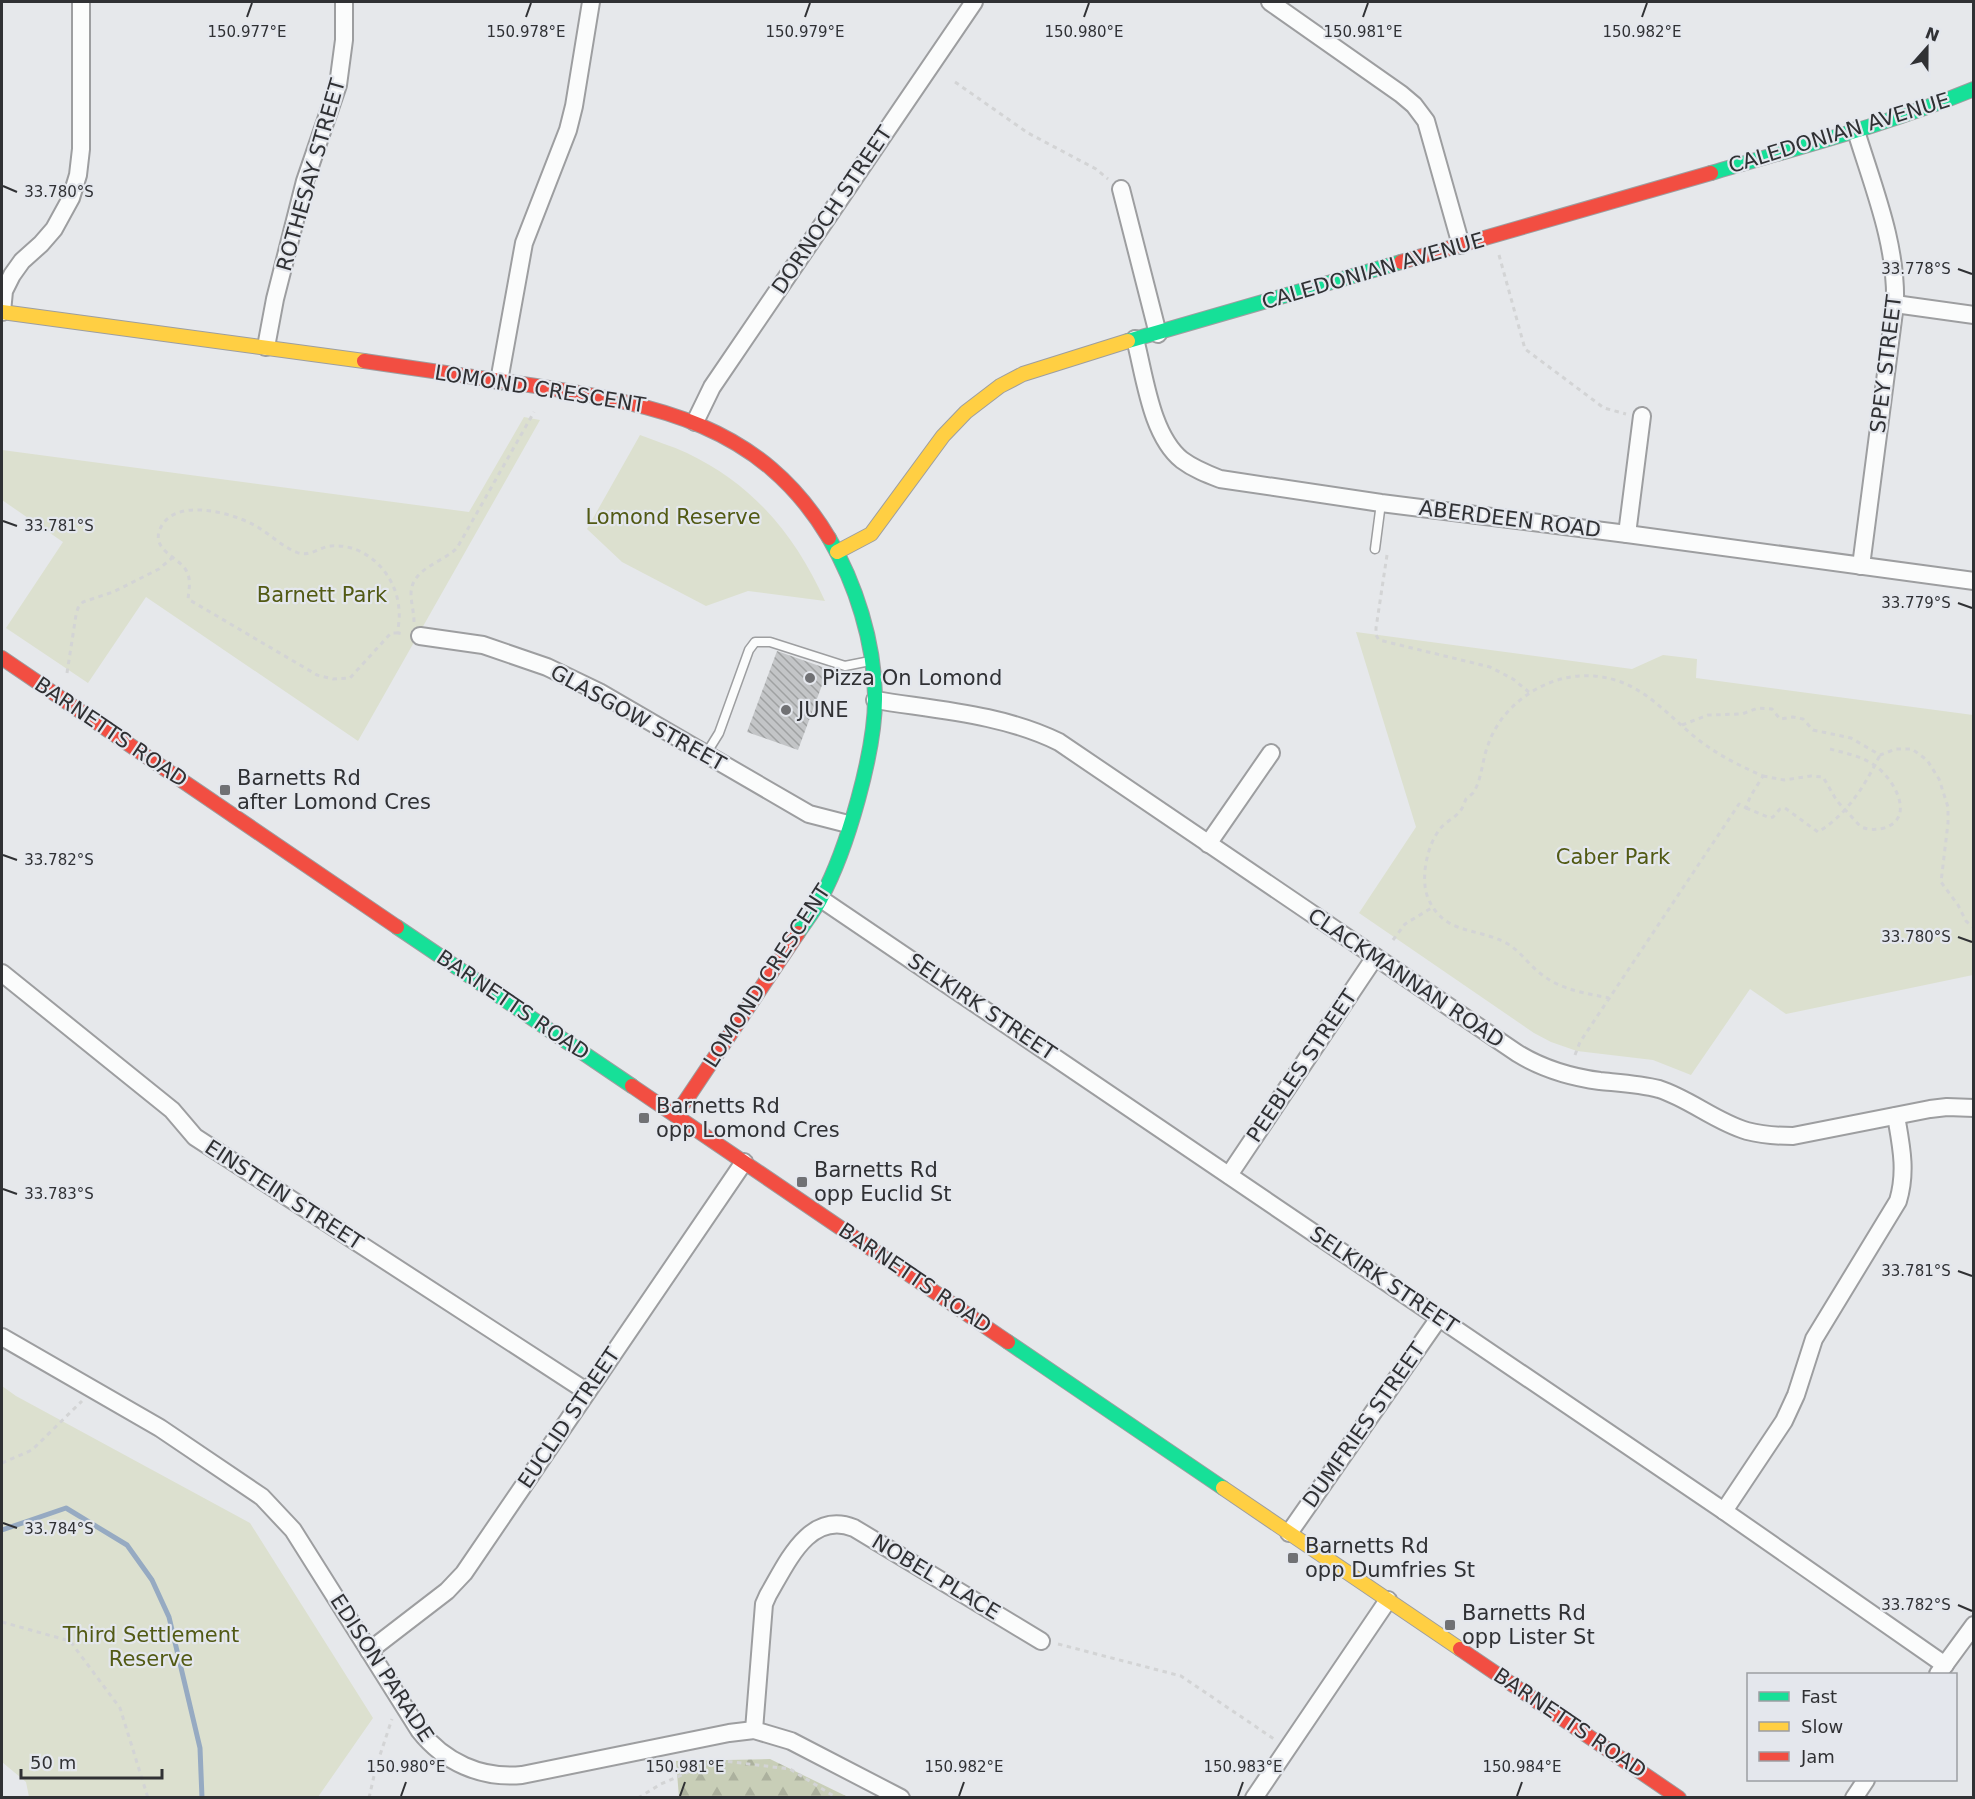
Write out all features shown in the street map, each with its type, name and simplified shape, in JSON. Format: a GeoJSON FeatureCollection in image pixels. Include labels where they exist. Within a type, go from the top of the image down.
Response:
{"type":"FeatureCollection","features":[{"type":"Feature","properties":{"kind":"street"},"geometry":{"type":"LineString","coordinates":[[2,312],[4,291],[12,275],[22,261],[54,229],[71,198],[78,175],[81,149],[81,2]]}},
{"type":"Feature","properties":{"kind":"street","name":"ROTHESAY STREET"},"geometry":{"type":"LineString","coordinates":[[266,347],[275,299],[302,191],[338,85],[344,40],[344,2]]}},
{"type":"Feature","properties":{"kind":"street"},"geometry":{"type":"LineString","coordinates":[[499,381],[524,243],[568,130],[591,2]]}},
{"type":"Feature","properties":{"kind":"street","name":"DORNOCH STREET"},"geometry":{"type":"LineString","coordinates":[[695,422],[712,387],[974,2]]}},
{"type":"Feature","properties":{"kind":"street"},"geometry":{"type":"LineString","coordinates":[[1270,2],[1401,93],[1423,115],[1429,129],[1461,245]]}},
{"type":"Feature","properties":{"kind":"street","name":"CALEDONIAN AVENUE"},"geometry":{"type":"LineString","coordinates":[[837,552],[871,534],[943,436],[966,412],[1000,386],[1023,374],[1135,339],[1856,130],[1933,106],[1974,89]]}},
{"type":"Feature","properties":{"kind":"street","name":"SPEY STREET"},"geometry":{"type":"LineString","coordinates":[[1856,130],[1890,245],[1895,271],[1895,304],[1861,566]]}},
{"type":"Feature","properties":{"kind":"street"},"geometry":{"type":"LineString","coordinates":[[1121,189],[1158,334]]}},
{"type":"Feature","properties":{"kind":"street"},"geometry":{"type":"LineString","coordinates":[[1895,304],[1974,315]]}},
{"type":"Feature","properties":{"kind":"street","name":"LOMOND CRESCENT"},"geometry":{"type":"LineString","coordinates":[[2,312],[266,347],[627,400],[712,429],[750,453],[804,504],[837,552],[852,584],[871,661],[875,700],[873,730],[848,824],[836,862],[820,899],[676,1115]]}},
{"type":"Feature","properties":{"kind":"street","name":"ABERDEEN ROAD"},"geometry":{"type":"LineString","coordinates":[[1135,339],[1161,432],[1169,446],[1182,460],[1220,479],[1381,503],[1974,581]]}},
{"type":"Feature","properties":{"kind":"street"},"geometry":{"type":"LineString","coordinates":[[1627,534],[1642,416]]}},
{"type":"Feature","properties":{"kind":"street","name":"GLASGOW STREET"},"geometry":{"type":"LineString","coordinates":[[417,636],[483,645],[547,667],[599,692],[809,814],[848,824]]}},
{"type":"Feature","properties":{"kind":"street","name":"BARNETTS ROAD"},"geometry":{"type":"LineString","coordinates":[[2,658],[1679,1797]]}},
{"type":"Feature","properties":{"kind":"street","name":"CLACKMANNAN ROAD"},"geometry":{"type":"LineString","coordinates":[[875,700],[994,719],[1043,734],[1076,752],[1517,1053],[1543,1067],[1584,1078],[1662,1090],[1746,1131],[1760,1134],[1793,1136],[1947,1107],[1974,1108]]}},
{"type":"Feature","properties":{"kind":"street"},"geometry":{"type":"LineString","coordinates":[[1209,844],[1271,753]]}},
{"type":"Feature","properties":{"kind":"street","name":"SELKIRK STREET"},"geometry":{"type":"LineString","coordinates":[[820,899],[1724,1511],[1942,1670]]}},
{"type":"Feature","properties":{"kind":"street","name":"PEEBLES STREET"},"geometry":{"type":"LineString","coordinates":[[1229,1175],[1375,957]]}},
{"type":"Feature","properties":{"kind":"street","name":"EINSTEIN STREET"},"geometry":{"type":"LineString","coordinates":[[2,973],[172,1110],[195,1137],[586,1391]]}},
{"type":"Feature","properties":{"kind":"street"},"geometry":{"type":"LineString","coordinates":[[1724,1511],[1784,1421],[1796,1395],[1818,1331],[1898,1201],[1904,1179],[1904,1165],[1896,1116]]}},
{"type":"Feature","properties":{"kind":"street","name":"EUCLID STREET"},"geometry":{"type":"LineString","coordinates":[[369,1651],[456,1583],[744,1162]]}},
{"type":"Feature","properties":{"kind":"street","name":"DUMFRIES STREET"},"geometry":{"type":"LineString","coordinates":[[1289,1533],[1438,1318]]}},
{"type":"Feature","properties":{"kind":"street","name":"EDISON PARADE"},"geometry":{"type":"LineString","coordinates":[[2,1337],[160,1428],[271,1506],[293,1530],[427,1741],[446,1757],[468,1768],[507,1776],[522,1775],[754,1730],[805,1747],[901,1797]]}},
{"type":"Feature","properties":{"kind":"street","name":"NOBEL PLACE"},"geometry":{"type":"LineString","coordinates":[[754,1730],[765,1604],[768,1595],[803,1540],[821,1526],[826,1516],[854,1527],[1041,1641]]}},
{"type":"Feature","properties":{"kind":"street"},"geometry":{"type":"LineString","coordinates":[[1254,1797],[1388,1600]]}},
{"type":"Feature","properties":{"kind":"street"},"geometry":{"type":"LineString","coordinates":[[1942,1670],[1974,1625]]}},
{"type":"Feature","properties":{"kind":"street"},"geometry":{"type":"LineString","coordinates":[[1854,1797],[1865,1781]]}},
{"type":"Feature","properties":{"kind":"lane"},"geometry":{"type":"LineString","coordinates":[[1375,549],[1381,503]]}},
{"type":"Feature","properties":{"kind":"lane"},"geometry":{"type":"LineString","coordinates":[[706,754],[719,733],[749,650],[755,642],[770,642],[845,666],[871,661]]}},
{"type":"Feature","properties":{"kind":"path"},"geometry":{"type":"LineString","coordinates":[[955,82],[1028,133],[1096,169]]}},
{"type":"Feature","properties":{"kind":"path"},"geometry":{"type":"LineString","coordinates":[[1498,252],[1525,349],[1604,408],[1618,413]]}},
{"type":"Feature","properties":{"kind":"path"},"geometry":{"type":"LineString","coordinates":[[398,633],[399,609],[395,590],[378,563],[370,555],[357,549],[334,546],[315,553],[298,553],[240,518],[203,510],[186,509],[170,516],[158,533],[163,549],[187,571],[188,599],[317,675],[333,679],[350,678],[391,633],[417,636],[411,598],[413,582],[423,570],[447,557],[457,548],[534,412]]}},
{"type":"Feature","properties":{"kind":"path"},"geometry":{"type":"LineString","coordinates":[[1388,549],[1376,628],[1379,640],[1490,667],[1513,679],[1530,693]]}},
{"type":"Feature","properties":{"kind":"path"},"geometry":{"type":"LineString","coordinates":[[68,673],[76,615],[83,602],[113,592],[159,569],[172,558]]}},
{"type":"Feature","properties":{"kind":"path"},"geometry":{"type":"LineString","coordinates":[[1609,998],[1554,983],[1509,945],[1457,928],[1434,907],[1426,891],[1427,862],[1433,840],[1439,830],[1460,811],[1473,792],[1488,742],[1500,720],[1530,693],[1568,677],[1594,676],[1618,680],[1642,691],[1726,760],[1763,776],[1784,780],[1811,776],[1823,777],[1844,810],[1861,827],[1878,830],[1899,820],[1900,801],[1891,784],[1875,765],[1862,758],[1830,749]]}},
{"type":"Feature","properties":{"kind":"path"},"geometry":{"type":"LineString","coordinates":[[1682,724],[1708,715],[1742,714],[1767,707],[1772,709],[1780,719],[1793,717],[1803,719],[1813,730],[1851,738],[1880,754],[1896,749],[1912,750],[1927,760],[1939,779],[1948,807],[1941,882],[1958,905],[1966,921],[1974,928]]}},
{"type":"Feature","properties":{"kind":"path"},"geometry":{"type":"LineString","coordinates":[[1575,1054],[1580,1042],[1739,804],[1770,818],[1780,809],[1785,808],[1818,832],[1844,810],[1859,793],[1880,754]]}},
{"type":"Feature","properties":{"kind":"path"},"geometry":{"type":"LineString","coordinates":[[1746,807],[1763,776]]}},
{"type":"Feature","properties":{"kind":"path"},"geometry":{"type":"LineString","coordinates":[[1393,940],[1406,924],[1434,907]]}},
{"type":"Feature","properties":{"kind":"path"},"geometry":{"type":"LineString","coordinates":[[2,1463],[32,1450],[94,1389]]}},
{"type":"Feature","properties":{"kind":"path"},"geometry":{"type":"LineString","coordinates":[[2,1622],[70,1641],[120,1708],[148,1797]]}},
{"type":"Feature","properties":{"kind":"path"},"geometry":{"type":"LineString","coordinates":[[1070,1647],[1181,1676],[1268,1735]]}},
{"type":"Feature","properties":{"kind":"path"},"geometry":{"type":"LineString","coordinates":[[369,1797],[376,1767],[399,1700]]}},
{"type":"Feature","properties":{"kind":"path"},"geometry":{"type":"LineString","coordinates":[[638,1797],[716,1760],[790,1769],[837,1797]]}},
{"type":"Feature","properties":{"kind":"green space","name":"Barnett Park"},"geometry":{"type":"Polygon","coordinates":[[[524,417],[540,420],[358,741],[146,597],[88,683],[6,628],[63,542],[2,500],[2,450],[469,512],[524,417]]]}},
{"type":"Feature","properties":{"kind":"green space","name":"Lomond Reserve"},"geometry":{"type":"Polygon","coordinates":[[[640,435],[681,450],[711,466],[752,496],[786,534],[825,601],[748,591],[706,606],[622,562],[587,529],[640,435]]]}},
{"type":"Feature","properties":{"kind":"green space","name":"Caber Park"},"geometry":{"type":"Polygon","coordinates":[[[1356,632],[1632,669],[1663,655],[1697,659],[1696,678],[1973,715],[1973,975],[1786,1014],[1750,989],[1691,1075],[1653,1060],[1577,1051],[1534,1033],[1359,913],[1416,827],[1356,632]]]}},
{"type":"Feature","properties":{"kind":"green space","name":"Third Settlement Reserve"},"geometry":{"type":"Polygon","coordinates":[[[2,1386],[16,1396],[250,1523],[373,1718],[318,1797],[29,1797],[26,1782],[2,1762],[2,1386]]]}},
{"type":"Feature","properties":{"kind":"green space"},"geometry":{"type":"Polygon","coordinates":[[[770,1759],[848,1797],[679,1797],[676,1761],[770,1759]]]}},
{"type":"Feature","properties":{"kind":"building"},"geometry":{"type":"Polygon","coordinates":[[[777,651],[828,669],[798,750],[747,732],[777,651]]]}},
{"type":"Feature","properties":{"kind":"waterway"},"geometry":{"type":"LineString","coordinates":[[2,1530],[66,1508],[127,1545],[152,1580],[169,1617],[200,1748],[202,1798]]}},
{"type":"Feature","properties":{"kind":"traffic: fast"},"geometry":{"type":"LineString","coordinates":[[1711,173],[1877,124],[1974,89]]}},
{"type":"Feature","properties":{"kind":"traffic: fast"},"geometry":{"type":"LineString","coordinates":[[1128,341],[1401,262]]}},
{"type":"Feature","properties":{"kind":"traffic: fast"},"geometry":{"type":"LineString","coordinates":[[798,933],[819,902],[841,854],[865,771],[874,718],[874,675],[867,634],[855,594],[829,538]]}},
{"type":"Feature","properties":{"kind":"traffic: fast"},"geometry":{"type":"LineString","coordinates":[[397,927],[632,1086]]}},
{"type":"Feature","properties":{"kind":"traffic: fast"},"geometry":{"type":"LineString","coordinates":[[1008,1342],[1223,1488]]}},
{"type":"Feature","properties":{"kind":"traffic: slow"},"geometry":{"type":"LineString","coordinates":[[2,312],[364,361]]}},
{"type":"Feature","properties":{"kind":"traffic: slow"},"geometry":{"type":"LineString","coordinates":[[837,552],[871,534],[943,436],[966,412],[1000,386],[1023,374],[1128,341]]}},
{"type":"Feature","properties":{"kind":"traffic: slow"},"geometry":{"type":"LineString","coordinates":[[1223,1488],[1460,1649]]}},
{"type":"Feature","properties":{"kind":"traffic: jam"},"geometry":{"type":"LineString","coordinates":[[1401,262],[1711,173]]}},
{"type":"Feature","properties":{"kind":"traffic: jam"},"geometry":{"type":"LineString","coordinates":[[364,361],[581,393],[664,412],[702,426],[738,445],[772,469],[802,500],[829,538]]}},
{"type":"Feature","properties":{"kind":"traffic: jam"},"geometry":{"type":"LineString","coordinates":[[2,658],[397,927]]}},
{"type":"Feature","properties":{"kind":"traffic: jam"},"geometry":{"type":"LineString","coordinates":[[676,1115],[798,933]]}},
{"type":"Feature","properties":{"kind":"traffic: jam"},"geometry":{"type":"LineString","coordinates":[[632,1086],[1008,1342]]}},
{"type":"Feature","properties":{"kind":"traffic: jam"},"geometry":{"type":"LineString","coordinates":[[1460,1649],[1679,1798]]}},
{"type":"Feature","properties":{"kind":"place","name":"Pizza On Lomond"},"geometry":{"type":"Point","coordinates":[810,678]}},
{"type":"Feature","properties":{"kind":"place","name":"JUNE"},"geometry":{"type":"Point","coordinates":[786,710]}},
{"type":"Feature","properties":{"kind":"place","name":"Barnetts Rd after Lomond Cres"},"geometry":{"type":"Point","coordinates":[225,790]}},
{"type":"Feature","properties":{"kind":"place","name":"Barnetts Rd opp Lomond Cres"},"geometry":{"type":"Point","coordinates":[644,1118]}},
{"type":"Feature","properties":{"kind":"place","name":"Barnetts Rd opp Euclid St"},"geometry":{"type":"Point","coordinates":[802,1182]}},
{"type":"Feature","properties":{"kind":"place","name":"Barnetts Rd opp Dumfries St"},"geometry":{"type":"Point","coordinates":[1293,1558]}},
{"type":"Feature","properties":{"kind":"place","name":"Barnetts Rd opp Lister St"},"geometry":{"type":"Point","coordinates":[1450,1625]}}]}
